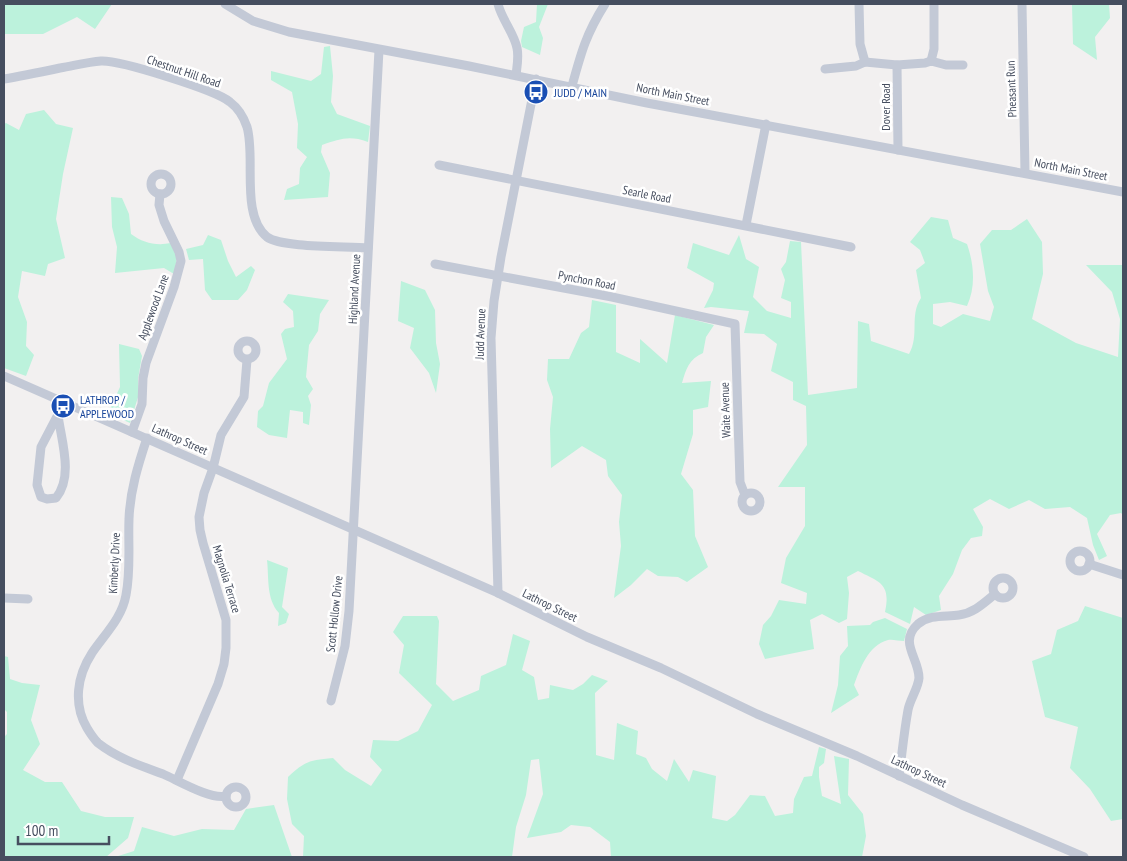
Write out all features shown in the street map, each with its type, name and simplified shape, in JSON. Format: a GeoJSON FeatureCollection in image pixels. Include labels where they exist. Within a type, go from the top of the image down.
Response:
{"type":"FeatureCollection","features":[{"type":"Feature","properties":{"kind":"street","name":"North Main Street"},"geometry":{"type":"LineString","coordinates":[[225,4],[267,27],[572,86],[647,103],[1123,192]]}},
{"type":"Feature","properties":{"kind":"street"},"geometry":{"type":"LineString","coordinates":[[498,4],[503,20],[517,48],[516,75]]}},
{"type":"Feature","properties":{"kind":"street"},"geometry":{"type":"LineString","coordinates":[[572,86],[585,40],[591,26],[605,4]]}},
{"type":"Feature","properties":{"kind":"street"},"geometry":{"type":"LineString","coordinates":[[859,4],[860,44],[865,62]]}},
{"type":"Feature","properties":{"kind":"street"},"geometry":{"type":"LineString","coordinates":[[931,61],[934,49],[934,4]]}},
{"type":"Feature","properties":{"kind":"street","name":"Pheasant Run"},"geometry":{"type":"LineString","coordinates":[[1022,4],[1025,173]]}},
{"type":"Feature","properties":{"kind":"street","name":"Highland Avenue"},"geometry":{"type":"LineString","coordinates":[[354,529],[379,50]]}},
{"type":"Feature","properties":{"kind":"street"},"geometry":{"type":"LineString","coordinates":[[825,69],[856,66],[865,62],[898,65],[931,61],[946,65],[963,65]]}},
{"type":"Feature","properties":{"kind":"street","name":"Chestnut Hill Road"},"geometry":{"type":"LineString","coordinates":[[4,79],[85,63],[111,62],[154,73],[218,95],[236,107],[247,127],[255,218],[267,237],[277,242],[291,244],[368,248]]}},
{"type":"Feature","properties":{"kind":"street","name":"Dover Road"},"geometry":{"type":"LineString","coordinates":[[898,65],[898,150]]}},
{"type":"Feature","properties":{"kind":"street","name":"Judd Avenue"},"geometry":{"type":"LineString","coordinates":[[498,593],[491,338],[497,276],[536,79]]}},
{"type":"Feature","properties":{"kind":"street"},"geometry":{"type":"LineString","coordinates":[[746,225],[766,124]]}},
{"type":"Feature","properties":{"kind":"street","name":"Searle Road"},"geometry":{"type":"LineString","coordinates":[[439,165],[851,247]]}},
{"type":"Feature","properties":{"kind":"street","name":"Applewood Lane"},"geometry":{"type":"LineString","coordinates":[[132,432],[142,404],[143,378],[146,363],[174,287],[181,261],[179,252],[164,221],[159,205],[160,194]]}},
{"type":"Feature","properties":{"kind":"street","name":"Pynchon Road"},"geometry":{"type":"LineString","coordinates":[[435,264],[612,297],[735,324]]}},
{"type":"Feature","properties":{"kind":"street","name":"Waite Avenue"},"geometry":{"type":"LineString","coordinates":[[735,324],[740,482],[745,495]]}},
{"type":"Feature","properties":{"kind":"street","name":"Magnolia Terrace"},"geometry":{"type":"LineString","coordinates":[[177,780],[218,684],[224,664],[226,620],[200,530],[201,507],[221,435],[244,397],[247,360]]}},
{"type":"Feature","properties":{"kind":"street","name":"Lathrop Street"},"geometry":{"type":"LineString","coordinates":[[4,376],[498,593],[587,637],[661,668],[757,714],[857,756],[962,805],[1084,857]]}},
{"type":"Feature","properties":{"kind":"street"},"geometry":{"type":"LineString","coordinates":[[58,415],[65,453],[63,487],[56,498],[47,499],[40,496],[37,485],[41,447],[64,403]]}},
{"type":"Feature","properties":{"kind":"street","name":"Kimberly Drive"},"geometry":{"type":"LineString","coordinates":[[147,438],[131,493],[128,583],[124,605],[119,617],[85,666],[79,682],[78,697],[82,719],[96,742],[127,760],[177,780],[212,797],[220,798],[226,796]]}},
{"type":"Feature","properties":{"kind":"street","name":"Scott Hollow Drive"},"geometry":{"type":"LineString","coordinates":[[331,701],[348,630],[354,529]]}},
{"type":"Feature","properties":{"kind":"street"},"geometry":{"type":"LineString","coordinates":[[1089,564],[1123,575]]}},
{"type":"Feature","properties":{"kind":"street"},"geometry":{"type":"LineString","coordinates":[[899,776],[908,708],[919,678],[910,652],[909,640],[917,625],[928,618],[959,615],[977,609],[995,594]]}},
{"type":"Feature","properties":{"kind":"street"},"geometry":{"type":"LineString","coordinates":[[4,598],[28,599]]}},
{"type":"Feature","properties":{"kind":"green space"},"geometry":{"type":"Polygon","coordinates":[[[4,4],[112,4],[95,29],[77,17],[43,34],[4,34],[4,4]]]}},
{"type":"Feature","properties":{"kind":"green space"},"geometry":{"type":"Polygon","coordinates":[[[537,4],[548,4],[539,27],[543,38],[540,55],[522,47],[521,41],[524,27],[536,22],[537,4]]]}},
{"type":"Feature","properties":{"kind":"green space"},"geometry":{"type":"Polygon","coordinates":[[[1072,4],[1109,4],[1110,18],[1095,37],[1097,60],[1073,44],[1072,4]]]}},
{"type":"Feature","properties":{"kind":"green space"},"geometry":{"type":"Polygon","coordinates":[[[330,46],[333,76],[331,102],[337,114],[370,126],[368,142],[345,139],[322,145],[321,152],[330,173],[328,197],[284,200],[287,189],[299,184],[300,168],[307,157],[297,148],[298,124],[292,92],[271,80],[271,71],[311,81],[321,74],[324,47],[330,46]]]}},
{"type":"Feature","properties":{"kind":"green space"},"geometry":{"type":"Polygon","coordinates":[[[44,110],[56,124],[73,128],[56,219],[65,258],[48,264],[45,276],[22,271],[18,297],[27,322],[26,346],[34,355],[26,376],[4,368],[4,124],[6,123],[19,130],[26,114],[44,110]]]}},
{"type":"Feature","properties":{"kind":"green space"},"geometry":{"type":"Polygon","coordinates":[[[111,197],[122,198],[129,214],[131,234],[140,240],[150,243],[171,243],[177,258],[174,274],[164,268],[115,273],[117,247],[112,227],[111,197]]]}},
{"type":"Feature","properties":{"kind":"green space"},"geometry":{"type":"Polygon","coordinates":[[[931,217],[948,220],[953,238],[967,244],[972,267],[972,291],[967,306],[950,302],[933,304],[933,324],[941,327],[963,314],[990,321],[994,307],[988,291],[980,244],[992,230],[1011,230],[1027,219],[1042,242],[1043,274],[1032,319],[1076,343],[1118,357],[1120,319],[1112,292],[1086,265],[1123,265],[1123,515],[1121,513],[1110,515],[1097,534],[1107,556],[1099,560],[1093,545],[1087,518],[1070,507],[1045,509],[1029,500],[1009,509],[990,499],[973,509],[983,527],[982,536],[971,538],[962,550],[953,574],[939,596],[941,610],[926,615],[914,607],[910,624],[885,612],[886,595],[882,585],[858,571],[847,577],[849,593],[847,619],[839,623],[822,614],[810,620],[814,649],[765,659],[759,644],[763,625],[771,616],[779,600],[806,604],[807,593],[781,583],[786,558],[805,526],[805,487],[778,487],[807,445],[806,406],[793,400],[793,382],[771,371],[777,344],[764,334],[744,333],[749,311],[704,308],[713,290],[714,283],[687,268],[693,243],[729,255],[739,235],[746,259],[759,267],[753,297],[767,311],[791,318],[791,302],[781,298],[785,280],[781,269],[786,262],[790,241],[801,242],[808,395],[857,388],[858,321],[869,324],[871,341],[909,354],[914,340],[917,305],[921,298],[916,270],[925,263],[920,250],[910,242],[931,217]]]}},
{"type":"Feature","properties":{"kind":"green space"},"geometry":{"type":"Polygon","coordinates":[[[208,235],[221,240],[236,277],[251,266],[255,270],[247,290],[238,300],[212,300],[205,290],[203,259],[189,260],[186,249],[203,245],[208,235]]]}},
{"type":"Feature","properties":{"kind":"green space"},"geometry":{"type":"Polygon","coordinates":[[[401,281],[425,290],[435,310],[436,343],[440,364],[436,393],[429,373],[410,348],[414,328],[398,321],[401,281]]]}},
{"type":"Feature","properties":{"kind":"green space"},"geometry":{"type":"Polygon","coordinates":[[[288,294],[329,300],[320,314],[318,331],[309,345],[306,377],[313,389],[308,396],[311,405],[309,425],[303,423],[303,412],[290,410],[287,438],[269,435],[257,427],[258,411],[263,406],[269,383],[287,359],[281,334],[285,329],[294,327],[293,311],[283,302],[288,294]]]}},
{"type":"Feature","properties":{"kind":"green space"},"geometry":{"type":"Polygon","coordinates":[[[592,300],[616,305],[616,352],[640,363],[640,339],[667,363],[675,315],[714,325],[706,337],[703,353],[694,358],[689,365],[682,383],[711,381],[708,407],[693,410],[693,434],[681,474],[693,490],[695,536],[708,567],[687,582],[678,577],[658,576],[647,569],[614,598],[621,546],[619,522],[622,495],[608,476],[606,460],[582,446],[551,468],[550,429],[553,397],[547,380],[548,359],[569,359],[581,333],[589,327],[592,300]]]}},
{"type":"Feature","properties":{"kind":"green space"},"geometry":{"type":"Polygon","coordinates":[[[119,344],[139,349],[142,356],[138,379],[139,394],[130,423],[108,413],[120,387],[119,344]]]}},
{"type":"Feature","properties":{"kind":"green space"},"geometry":{"type":"Polygon","coordinates":[[[267,560],[288,568],[282,607],[289,614],[286,623],[278,626],[279,613],[270,595],[267,560]]]}},
{"type":"Feature","properties":{"kind":"green space"},"geometry":{"type":"Polygon","coordinates":[[[1085,606],[1123,618],[1123,819],[1111,821],[1090,789],[1070,768],[1078,727],[1045,717],[1032,661],[1051,654],[1057,630],[1078,621],[1085,606]]]}},
{"type":"Feature","properties":{"kind":"green space"},"geometry":{"type":"Polygon","coordinates":[[[403,616],[437,616],[439,621],[436,684],[453,701],[479,690],[481,676],[506,665],[513,634],[530,641],[522,670],[534,677],[538,700],[549,698],[550,685],[573,690],[592,675],[608,681],[595,693],[596,755],[614,760],[617,723],[638,731],[636,754],[646,758],[652,769],[667,781],[674,759],[689,782],[693,770],[716,776],[712,818],[727,821],[735,815],[750,795],[765,796],[775,816],[793,813],[794,799],[804,777],[812,776],[819,747],[826,749],[824,763],[819,767],[822,796],[841,804],[834,756],[849,759],[848,795],[863,814],[866,836],[862,857],[611,857],[610,842],[590,827],[571,825],[561,832],[527,838],[543,794],[539,759],[531,760],[526,795],[516,827],[512,857],[303,857],[304,836],[292,824],[287,799],[288,777],[308,762],[333,758],[345,770],[371,786],[382,770],[370,757],[373,740],[398,741],[418,731],[432,705],[399,673],[404,645],[393,632],[403,616]]]}},
{"type":"Feature","properties":{"kind":"green space"},"geometry":{"type":"Polygon","coordinates":[[[885,618],[907,629],[904,641],[888,640],[875,647],[866,658],[854,685],[859,695],[831,713],[838,685],[840,656],[848,646],[847,626],[870,625],[885,618]]]}},
{"type":"Feature","properties":{"kind":"green space"},"geometry":{"type":"Polygon","coordinates":[[[4,656],[8,657],[10,679],[22,683],[40,685],[31,720],[40,744],[23,770],[45,782],[62,782],[81,811],[105,817],[134,817],[128,838],[106,857],[4,857],[4,737],[7,734],[7,712],[4,709],[4,656]]]}},
{"type":"Feature","properties":{"kind":"green space"},"geometry":{"type":"Polygon","coordinates":[[[274,805],[292,857],[115,857],[134,851],[142,827],[174,836],[202,829],[234,830],[246,809],[274,805]]]}},
{"type":"Feature","properties":{"kind":"place","name":"JUDD / MAIN"},"geometry":{"type":"Point","coordinates":[536,92]}},
{"type":"Feature","properties":{"kind":"place","name":"LATHROP / APPLEWOOD"},"geometry":{"type":"Point","coordinates":[63,406]}}]}
